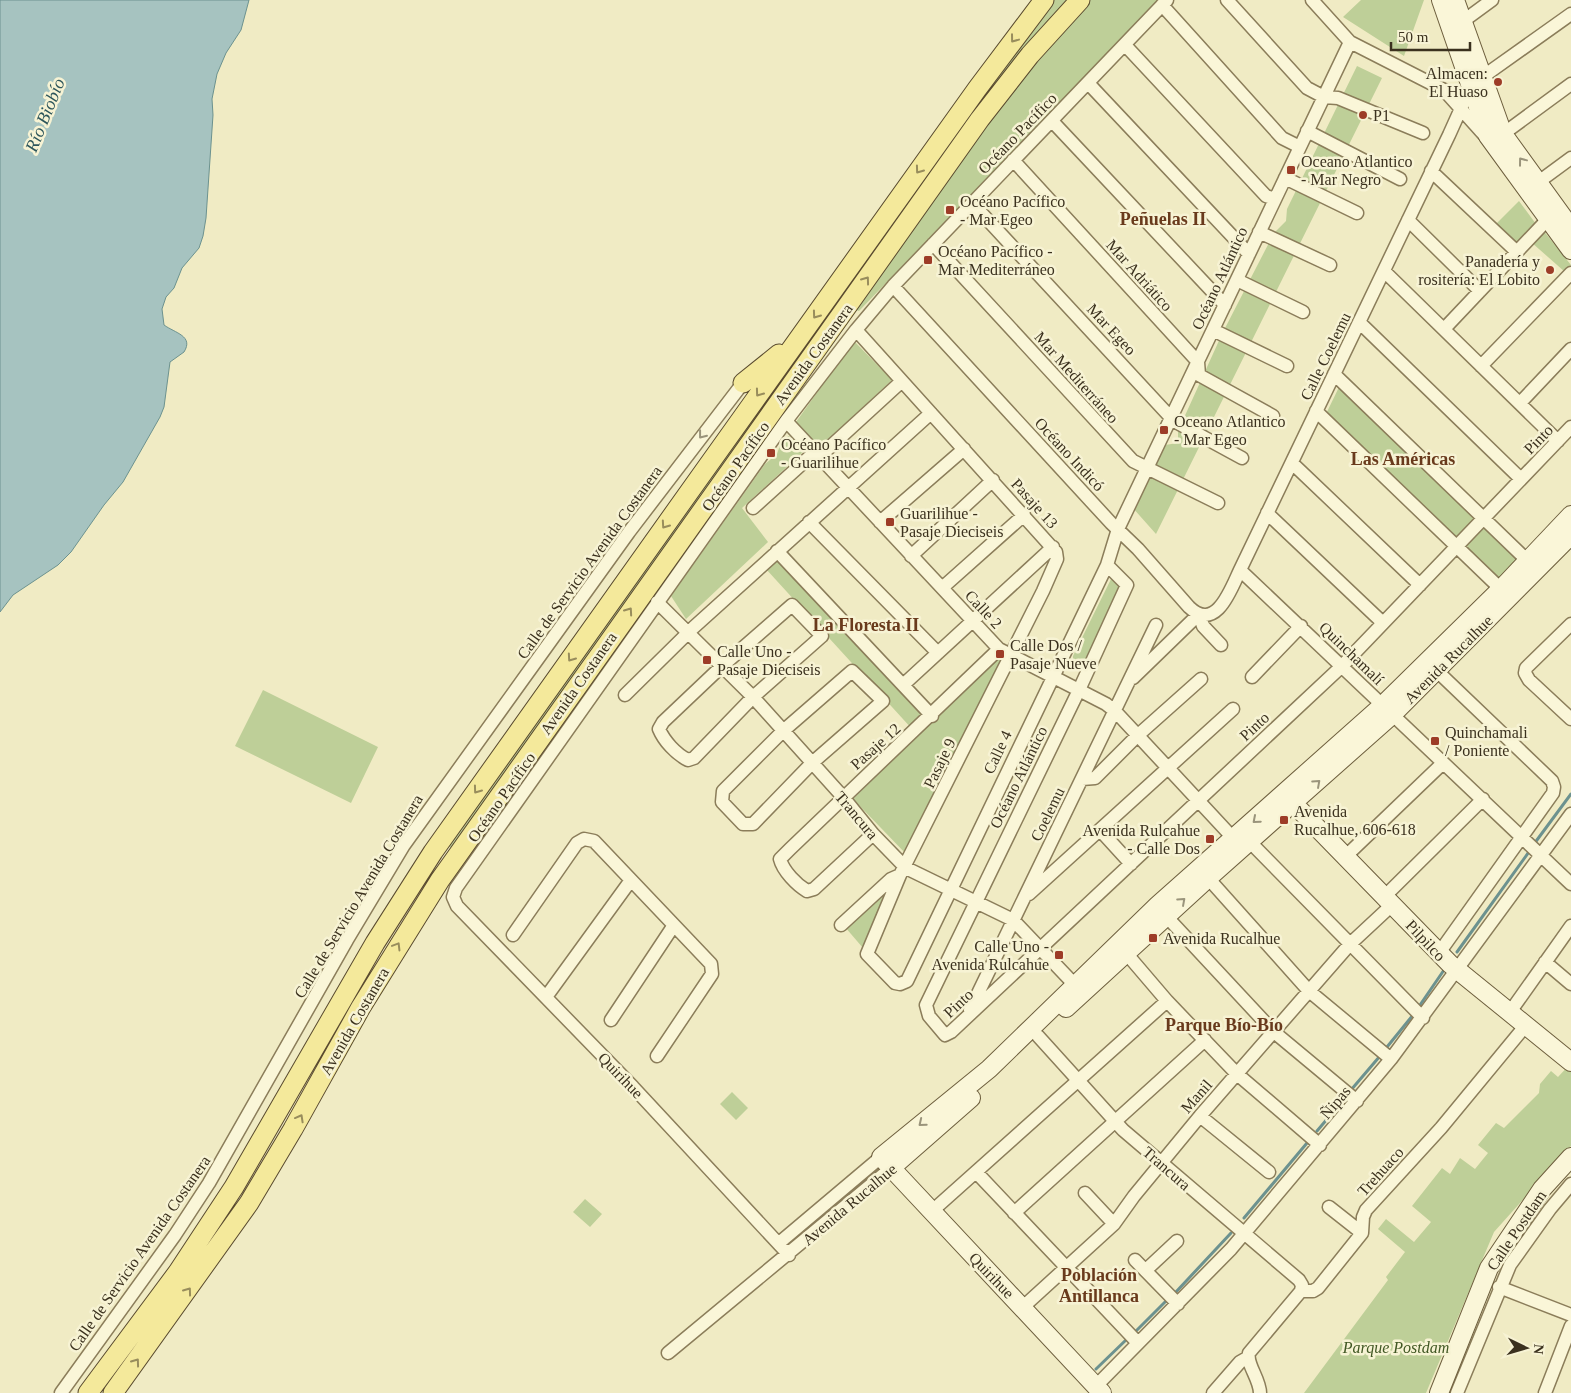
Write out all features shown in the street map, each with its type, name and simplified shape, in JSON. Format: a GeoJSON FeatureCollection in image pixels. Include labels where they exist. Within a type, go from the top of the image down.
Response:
{"type":"FeatureCollection","features":[{"type":"Feature","properties":{"kind":"main road","name":"Avenida Costanera"},"geometry":{"type":"LineString","coordinates":[[88,1393],[178,1272],[234,1187],[370,951],[433,852],[977,89],[1044,0]]}},
{"type":"Feature","properties":{"kind":"main road","name":"Avenida Costanera"},"geometry":{"type":"LineString","coordinates":[[114,1393],[249,1203],[294,1129],[361,1006],[456,856],[980,119],[1030,55],[1080,0]]}},
{"type":"Feature","properties":{"kind":"main road"},"geometry":{"type":"LineString","coordinates":[[743,383],[798,339]]}},
{"type":"Feature","properties":{"kind":"street"},"geometry":{"type":"LineString","coordinates":[[1228,0],[1307,88],[1324,97],[1338,98],[1423,133]]}},
{"type":"Feature","properties":{"kind":"street"},"geometry":{"type":"LineString","coordinates":[[1312,0],[1350,42],[1444,90],[1461,106],[1475,126],[1497,138]]}},
{"type":"Feature","properties":{"kind":"street"},"geometry":{"type":"LineString","coordinates":[[1441,0],[1497,138],[1532,186],[1571,228]]}},
{"type":"Feature","properties":{"kind":"street"},"geometry":{"type":"LineString","coordinates":[[1455,0],[1475,80]]}},
{"type":"Feature","properties":{"kind":"street"},"geometry":{"type":"LineString","coordinates":[[1462,22],[1492,0]]}},
{"type":"Feature","properties":{"kind":"street"},"geometry":{"type":"LineString","coordinates":[[1165,3],[1282,138],[1300,147]]}},
{"type":"Feature","properties":{"kind":"street","name":"Océano Pacífico"},"geometry":{"type":"LineString","coordinates":[[453,897],[456,888],[786,421],[856,330],[893,286],[1165,3]]}},
{"type":"Feature","properties":{"kind":"street"},"geometry":{"type":"LineString","coordinates":[[1475,80],[1571,14]]}},
{"type":"Feature","properties":{"kind":"street","name":"Océano Atlántico"},"geometry":{"type":"LineString","coordinates":[[1118,529],[1350,42]]}},
{"type":"Feature","properties":{"kind":"street"},"geometry":{"type":"LineString","coordinates":[[1125,45],[1266,196],[1275,200]]}},
{"type":"Feature","properties":{"kind":"street","name":"Calle Coelemu"},"geometry":{"type":"LineString","coordinates":[[1128,683],[1199,614],[1214,613],[1222,607],[1475,80]]}},
{"type":"Feature","properties":{"kind":"street"},"geometry":{"type":"LineString","coordinates":[[1088,83],[1249,254]]}},
{"type":"Feature","properties":{"kind":"street"},"geometry":{"type":"LineString","coordinates":[[1497,138],[1571,84]]}},
{"type":"Feature","properties":{"kind":"street"},"geometry":{"type":"LineString","coordinates":[[1052,121],[1225,305]]}},
{"type":"Feature","properties":{"kind":"street","name":"Calle Coelemu"},"geometry":{"type":"LineString","coordinates":[[1446,141],[1460,128],[1475,126]]}},
{"type":"Feature","properties":{"kind":"street"},"geometry":{"type":"LineString","coordinates":[[1307,131],[1400,179]]}},
{"type":"Feature","properties":{"kind":"street"},"geometry":{"type":"LineString","coordinates":[[1532,186],[1571,158]]}},
{"type":"Feature","properties":{"kind":"street","name":"Mar Adriático"},"geometry":{"type":"LineString","coordinates":[[1014,160],[1198,362],[1199,375],[1202,378],[1272,416]]}},
{"type":"Feature","properties":{"kind":"street"},"geometry":{"type":"LineString","coordinates":[[1431,171],[1517,252]]}},
{"type":"Feature","properties":{"kind":"street"},"geometry":{"type":"LineString","coordinates":[[1285,178],[1356,213]]}},
{"type":"Feature","properties":{"kind":"street"},"geometry":{"type":"LineString","coordinates":[[1532,186],[1548,219],[1571,250]]}},
{"type":"Feature","properties":{"kind":"street","name":"Mar Egeo"},"geometry":{"type":"LineString","coordinates":[[972,203],[1174,421],[1242,458]]}},
{"type":"Feature","properties":{"kind":"street"},"geometry":{"type":"LineString","coordinates":[[1444,329],[1548,219]]}},
{"type":"Feature","properties":{"kind":"street"},"geometry":{"type":"LineString","coordinates":[[1408,220],[1480,291]]}},
{"type":"Feature","properties":{"kind":"street"},"geometry":{"type":"LineString","coordinates":[[1259,232],[1330,265]]}},
{"type":"Feature","properties":{"kind":"street","name":"Mar Mediterráneo"},"geometry":{"type":"LineString","coordinates":[[933,244],[1133,461],[1146,470],[1218,503]]}},
{"type":"Feature","properties":{"kind":"street"},"geometry":{"type":"LineString","coordinates":[[1384,271],[1558,441]]}},
{"type":"Feature","properties":{"kind":"street"},"geometry":{"type":"LineString","coordinates":[[1482,366],[1571,273]]}},
{"type":"Feature","properties":{"kind":"street"},"geometry":{"type":"LineString","coordinates":[[1237,280],[1303,312]]}},
{"type":"Feature","properties":{"kind":"street","name":"Océano Indicó"},"geometry":{"type":"LineString","coordinates":[[893,286],[1138,549],[1189,607],[1199,614],[1203,626],[1221,645]]}},
{"type":"Feature","properties":{"kind":"street"},"geometry":{"type":"LineString","coordinates":[[1359,322],[1521,479]]}},
{"type":"Feature","properties":{"kind":"street","name":"Pasaje 13"},"geometry":{"type":"LineString","coordinates":[[856,330],[1053,547],[903,685]]}},
{"type":"Feature","properties":{"kind":"street"},"geometry":{"type":"LineString","coordinates":[[1213,330],[1288,366]]}},
{"type":"Feature","properties":{"kind":"street"},"geometry":{"type":"LineString","coordinates":[[1520,403],[1571,349]]}},
{"type":"Feature","properties":{"kind":"street"},"geometry":{"type":"LineString","coordinates":[[1334,374],[1532,565]]}},
{"type":"Feature","properties":{"kind":"street"},"geometry":{"type":"LineString","coordinates":[[753,508],[902,381]]}},
{"type":"Feature","properties":{"kind":"street","name":"Calle de Servicio Avenida Costanera"},"geometry":{"type":"LineString","coordinates":[[61,1393],[175,1235],[209,1183],[347,940],[404,845],[629,532],[743,383]]}},
{"type":"Feature","properties":{"kind":"street"},"geometry":{"type":"LineString","coordinates":[[1316,411],[1505,593]]}},
{"type":"Feature","properties":{"kind":"street"},"geometry":{"type":"LineString","coordinates":[[625,695],[683,640],[688,632],[847,487],[857,482],[931,413]]}},
{"type":"Feature","properties":{"kind":"street","name":"Calle 2"},"geometry":{"type":"LineString","coordinates":[[786,421],[1004,653],[1079,690],[1115,711],[1198,801],[1242,840],[1350,944],[1423,1018]]}},
{"type":"Feature","properties":{"kind":"street","name":"Pinto"},"geometry":{"type":"LineString","coordinates":[[945,1035],[967,1017],[1342,666],[1571,427]]}},
{"type":"Feature","properties":{"kind":"street"},"geometry":{"type":"LineString","coordinates":[[880,522],[964,449]]}},
{"type":"Feature","properties":{"kind":"street"},"geometry":{"type":"LineString","coordinates":[[1292,463],[1420,585]]}},
{"type":"Feature","properties":{"kind":"street"},"geometry":{"type":"LineString","coordinates":[[911,556],[992,480]]}},
{"type":"Feature","properties":{"kind":"street"},"geometry":{"type":"LineString","coordinates":[[1267,513],[1383,623]]}},
{"type":"Feature","properties":{"kind":"street"},"geometry":{"type":"LineString","coordinates":[[942,588],[1024,515]]}},
{"type":"Feature","properties":{"kind":"street","name":"Avenida Rucalhue"},"geometry":{"type":"LineString","coordinates":[[779,1244],[990,1082],[1038,1036],[1078,989],[1158,905],[1242,840],[1294,804],[1532,565],[1571,515]]}},
{"type":"Feature","properties":{"kind":"street"},"geometry":{"type":"LineString","coordinates":[[809,522],[938,654]]}},
{"type":"Feature","properties":{"kind":"street","name":"Calle 4"},"geometry":{"type":"LineString","coordinates":[[900,984],[907,981],[1051,677],[1107,565],[1118,529]]}},
{"type":"Feature","properties":{"kind":"street","name":"Avenida Rucalhue"},"geometry":{"type":"LineString","coordinates":[[1532,565],[1571,535]]}},
{"type":"Feature","properties":{"kind":"street","name":"Pasaje 9"},"geometry":{"type":"LineString","coordinates":[[900,984],[895,983],[867,954],[903,871],[1004,653],[1057,559],[1053,547]]}},
{"type":"Feature","properties":{"kind":"street"},"geometry":{"type":"LineString","coordinates":[[777,551],[932,716]]}},
{"type":"Feature","properties":{"kind":"street","name":"Océano Atlántico"},"geometry":{"type":"LineString","coordinates":[[945,1035],[926,1009],[1079,690],[1127,585],[1107,565]]}},
{"type":"Feature","properties":{"kind":"street","name":"Quinchamalí"},"geometry":{"type":"LineString","coordinates":[[1240,570],[1540,852],[1571,884]]}},
{"type":"Feature","properties":{"kind":"street","name":"Avenida Rucalhue"},"geometry":{"type":"LineString","coordinates":[[668,1353],[789,1255],[989,1069],[1078,989],[1126,952],[1208,878],[1242,840],[1388,709],[1437,671],[1505,593]]}},
{"type":"Feature","properties":{"kind":"street","name":"Trancura"},"geometry":{"type":"LineString","coordinates":[[658,602],[783,731],[843,797],[903,871],[950,889],[1013,920],[1078,989]]}},
{"type":"Feature","properties":{"kind":"street"},"geometry":{"type":"LineString","coordinates":[[792,605],[822,636],[752,697],[694,758],[688,760],[662,738],[659,729],[663,722],[721,667],[792,605]]}},
{"type":"Feature","properties":{"kind":"street"},"geometry":{"type":"LineString","coordinates":[[1571,624],[1526,668],[1525,673],[1529,680],[1571,719]]}},
{"type":"Feature","properties":{"kind":"street","name":"Coelemu"},"geometry":{"type":"LineString","coordinates":[[967,1017],[1156,625]]}},
{"type":"Feature","properties":{"kind":"street"},"geometry":{"type":"LineString","coordinates":[[1252,677],[1300,626]]}},
{"type":"Feature","properties":{"kind":"street","name":"Pasaje 12"},"geometry":{"type":"LineString","coordinates":[[873,834],[814,889],[807,891],[801,887],[782,865],[780,859],[843,797],[1004,653]]}},
{"type":"Feature","properties":{"kind":"street"},"geometry":{"type":"LineString","coordinates":[[852,670],[883,701],[812,763],[753,824],[743,824],[722,802],[723,791],[783,731],[852,670]]}},
{"type":"Feature","properties":{"kind":"street"},"geometry":{"type":"LineString","coordinates":[[1437,671],[1552,781],[1554,787],[1553,793],[1525,839],[1439,954]]}},
{"type":"Feature","properties":{"kind":"street"},"geometry":{"type":"LineString","coordinates":[[1082,778],[1095,778],[1137,736],[1201,679]]}},
{"type":"Feature","properties":{"kind":"street"},"geometry":{"type":"LineString","coordinates":[[1024,899],[1233,708]]}},
{"type":"Feature","properties":{"kind":"street"},"geometry":{"type":"LineString","coordinates":[[1346,856],[1443,762]]}},
{"type":"Feature","properties":{"kind":"street","name":"Manil"},"geometry":{"type":"LineString","coordinates":[[1023,1308],[1114,1224],[1200,1116],[1389,900],[1483,800]]}},
{"type":"Feature","properties":{"kind":"street","name":"Pilpilco"},"geometry":{"type":"LineString","coordinates":[[1294,804],[1389,900],[1439,954],[1571,1062]]}},
{"type":"Feature","properties":{"kind":"street","name":"Ñipas"},"geometry":{"type":"LineString","coordinates":[[1099,1390],[1138,1343],[1216,1267],[1392,1059],[1540,852],[1571,814]]}},
{"type":"Feature","properties":{"kind":"street"},"geometry":{"type":"LineString","coordinates":[[1100,830],[1131,864]]}},
{"type":"Feature","properties":{"kind":"street"},"geometry":{"type":"LineString","coordinates":[[513,935],[577,844],[584,839],[594,841],[713,969],[712,974],[657,1056]]}},
{"type":"Feature","properties":{"kind":"street"},"geometry":{"type":"LineString","coordinates":[[842,925],[891,879],[903,871]]}},
{"type":"Feature","properties":{"kind":"street"},"geometry":{"type":"LineString","coordinates":[[1208,878],[1309,991],[1392,1059]]}},
{"type":"Feature","properties":{"kind":"street"},"geometry":{"type":"LineString","coordinates":[[546,998],[631,880]]}},
{"type":"Feature","properties":{"kind":"street","name":"Quirihue"},"geometry":{"type":"LineString","coordinates":[[453,897],[457,906],[633,1087],[789,1255]]}},
{"type":"Feature","properties":{"kind":"street"},"geometry":{"type":"LineString","coordinates":[[1166,916],[1274,1032],[1357,1101]]}},
{"type":"Feature","properties":{"kind":"street"},"geometry":{"type":"LineString","coordinates":[[612,1020],[674,925]]}},
{"type":"Feature","properties":{"kind":"street"},"geometry":{"type":"LineString","coordinates":[[1510,1012],[1571,926]]}},
{"type":"Feature","properties":{"kind":"street"},"geometry":{"type":"LineString","coordinates":[[1126,952],[1167,1001],[1238,1074],[1320,1145]]}},
{"type":"Feature","properties":{"kind":"street"},"geometry":{"type":"LineString","coordinates":[[1545,962],[1571,984]]}},
{"type":"Feature","properties":{"kind":"street"},"geometry":{"type":"LineString","coordinates":[[931,1212],[1079,1082],[1167,1001]]}},
{"type":"Feature","properties":{"kind":"street","name":"Trehuaco"},"geometry":{"type":"LineString","coordinates":[[1213,1393],[1240,1362],[1247,1358],[1249,1353],[1301,1291],[1318,1288],[1362,1233],[1364,1213],[1441,1128],[1526,1025]]}},
{"type":"Feature","properties":{"kind":"street","name":"Trancura"},"geometry":{"type":"LineString","coordinates":[[1038,1036],[1115,1122],[1299,1280],[1302,1285],[1301,1291]]}},
{"type":"Feature","properties":{"kind":"street"},"geometry":{"type":"LineString","coordinates":[[1014,1213],[1205,1040]]}},
{"type":"Feature","properties":{"kind":"street"},"geometry":{"type":"LineString","coordinates":[[1200,1116],[1269,1172]]}},
{"type":"Feature","properties":{"kind":"street","name":"Calle Postdam"},"geometry":{"type":"LineString","coordinates":[[1439,1393],[1489,1268],[1542,1189],[1571,1157]]}},
{"type":"Feature","properties":{"kind":"street","name":"Quirihue"},"geometry":{"type":"LineString","coordinates":[[886,1163],[1099,1390]]}},
{"type":"Feature","properties":{"kind":"street"},"geometry":{"type":"LineString","coordinates":[[976,1172],[1138,1343]]}},
{"type":"Feature","properties":{"kind":"street","name":"Calle Postdam"},"geometry":{"type":"LineString","coordinates":[[1457,1393],[1499,1287],[1518,1252],[1571,1184]]}},
{"type":"Feature","properties":{"kind":"street"},"geometry":{"type":"LineString","coordinates":[[1084,1193],[1114,1224]]}},
{"type":"Feature","properties":{"kind":"street"},"geometry":{"type":"LineString","coordinates":[[1329,1207],[1362,1233]]}},
{"type":"Feature","properties":{"kind":"street"},"geometry":{"type":"LineString","coordinates":[[1146,1270],[1177,1241]]}},
{"type":"Feature","properties":{"kind":"street"},"geometry":{"type":"LineString","coordinates":[[1135,1260],[1178,1304]]}},
{"type":"Feature","properties":{"kind":"street"},"geometry":{"type":"LineString","coordinates":[[1499,1287],[1571,1315]]}},
{"type":"Feature","properties":{"kind":"street"},"geometry":{"type":"LineString","coordinates":[[1545,1393],[1571,1326]]}},
{"type":"Feature","properties":{"kind":"street"},"geometry":{"type":"LineString","coordinates":[[1247,1358],[1260,1383],[1260,1393]]}},
{"type":"Feature","properties":{"kind":"green space"},"geometry":{"type":"Polygon","coordinates":[[[1049,0],[1071,0],[452,848],[446,845],[1049,0]]]}},
{"type":"Feature","properties":{"kind":"green space"},"geometry":{"type":"Polygon","coordinates":[[[1090,0],[1159,0],[859,311],[853,309],[1009,91],[1090,0]]]}},
{"type":"Feature","properties":{"kind":"green space"},"geometry":{"type":"Polygon","coordinates":[[[1361,0],[1424,0],[1404,56],[1343,17],[1361,0]]]}},
{"type":"Feature","properties":{"kind":"green space"},"geometry":{"type":"Polygon","coordinates":[[[1357,66],[1382,78],[1156,534],[1132,507],[1165,445],[1178,443],[1178,431],[1222,334],[1274,233],[1286,221],[1287,209],[1357,66]]]}},
{"type":"Feature","properties":{"kind":"green space"},"geometry":{"type":"Polygon","coordinates":[[[1519,201],[1536,224],[1518,243],[1513,243],[1494,226],[1519,201]]]}},
{"type":"Feature","properties":{"kind":"green space"},"geometry":{"type":"Polygon","coordinates":[[[1543,230],[1571,265],[1565,272],[1531,242],[1543,230]]]}},
{"type":"Feature","properties":{"kind":"green space"},"geometry":{"type":"Polygon","coordinates":[[[854,341],[892,380],[819,448],[796,422],[854,341]]]}},
{"type":"Feature","properties":{"kind":"green space"},"geometry":{"type":"Polygon","coordinates":[[[1340,385],[1476,515],[1477,521],[1460,539],[1455,538],[1325,416],[1340,385]]]}},
{"type":"Feature","properties":{"kind":"green space"},"geometry":{"type":"Polygon","coordinates":[[[789,436],[803,452],[742,508],[768,542],[686,619],[671,596],[765,464],[777,454],[782,439],[789,436]]]}},
{"type":"Feature","properties":{"kind":"green space"},"geometry":{"type":"Polygon","coordinates":[[[1486,525],[1519,557],[1497,581],[1464,545],[1486,525]]]}},
{"type":"Feature","properties":{"kind":"green space"},"geometry":{"type":"Polygon","coordinates":[[[779,557],[925,718],[913,730],[766,569],[779,557]]]}},
{"type":"Feature","properties":{"kind":"green space"},"geometry":{"type":"Polygon","coordinates":[[[1112,577],[1121,586],[1085,665],[1073,663],[1073,656],[1112,577]]]}},
{"type":"Feature","properties":{"kind":"green space"},"geometry":{"type":"Polygon","coordinates":[[[998,654],[1006,654],[908,856],[853,799],[998,654]]]}},
{"type":"Feature","properties":{"kind":"green space"},"geometry":{"type":"Polygon","coordinates":[[[263,690],[378,747],[351,803],[235,746],[263,690]]]}},
{"type":"Feature","properties":{"kind":"green space"},"geometry":{"type":"Polygon","coordinates":[[[884,895],[863,948],[845,927],[884,895]]]}},
{"type":"Feature","properties":{"kind":"green space","name":"Parque Postdam"},"geometry":{"type":"Polygon","coordinates":[[[1571,1063],[1571,1146],[1494,1232],[1426,1393],[1304,1393],[1388,1280],[1386,1277],[1405,1252],[1378,1229],[1386,1219],[1414,1242],[1431,1222],[1412,1206],[1442,1168],[1450,1174],[1460,1158],[1475,1169],[1488,1153],[1478,1145],[1496,1123],[1504,1128],[1539,1093],[1540,1084],[1551,1071],[1558,1077],[1571,1063]]]}},
{"type":"Feature","properties":{"kind":"green space"},"geometry":{"type":"Polygon","coordinates":[[[732,1092],[748,1108],[736,1120],[720,1104],[732,1092]]]}},
{"type":"Feature","properties":{"kind":"green space"},"geometry":{"type":"Polygon","coordinates":[[[585,1199],[602,1214],[590,1227],[573,1212],[585,1199]]]}},
{"type":"Feature","properties":{"kind":"water","name":"Río Biobío"},"geometry":{"type":"Polygon","coordinates":[[[0,0],[249,0],[241,30],[226,53],[217,74],[212,99],[213,115],[206,218],[203,236],[199,248],[182,268],[174,288],[166,297],[162,309],[164,325],[182,336],[187,342],[184,352],[170,362],[164,407],[160,417],[123,482],[104,505],[71,552],[58,565],[13,595],[0,612],[0,0]]]}},
{"type":"Feature","properties":{"kind":"waterway"},"geometry":{"type":"LineString","coordinates":[[1534,844],[1571,794]]}},
{"type":"Feature","properties":{"kind":"waterway"},"geometry":{"type":"LineString","coordinates":[[1457,952],[1531,849]]}},
{"type":"Feature","properties":{"kind":"waterway"},"geometry":{"type":"LineString","coordinates":[[1420,1005],[1444,970]]}},
{"type":"Feature","properties":{"kind":"waterway"},"geometry":{"type":"LineString","coordinates":[[1387,1047],[1413,1015]]}},
{"type":"Feature","properties":{"kind":"waterway"},"geometry":{"type":"LineString","coordinates":[[1351,1090],[1380,1056]]}},
{"type":"Feature","properties":{"kind":"waterway"},"geometry":{"type":"LineString","coordinates":[[1317,1131],[1344,1099]]}},
{"type":"Feature","properties":{"kind":"waterway"},"geometry":{"type":"LineString","coordinates":[[1244,1218],[1307,1143]]}},
{"type":"Feature","properties":{"kind":"waterway"},"geometry":{"type":"LineString","coordinates":[[1175,1293],[1231,1233]]}},
{"type":"Feature","properties":{"kind":"waterway"},"geometry":{"type":"LineString","coordinates":[[1135,1332],[1167,1300]]}},
{"type":"Feature","properties":{"kind":"waterway"},"geometry":{"type":"LineString","coordinates":[[1096,1369],[1128,1338]]}},
{"type":"Feature","properties":{"kind":"place","name":"Almacen: El Huaso"},"geometry":{"type":"Point","coordinates":[1498,82]}},
{"type":"Feature","properties":{"kind":"place","name":"P1"},"geometry":{"type":"Point","coordinates":[1363,115]}},
{"type":"Feature","properties":{"kind":"place","name":"Oceano Atlantico - Mar Negro"},"geometry":{"type":"Point","coordinates":[1291,170]}},
{"type":"Feature","properties":{"kind":"place","name":"Océano Pacífico - Mar Egeo"},"geometry":{"type":"Point","coordinates":[950,210]}},
{"type":"Feature","properties":{"kind":"place","name":"Océano Pacífico - Mar Mediterráneo"},"geometry":{"type":"Point","coordinates":[928,260]}},
{"type":"Feature","properties":{"kind":"place","name":"Panadería y rositería: El Lobito"},"geometry":{"type":"Point","coordinates":[1550,270]}},
{"type":"Feature","properties":{"kind":"place","name":"Oceano Atlantico - Mar Egeo"},"geometry":{"type":"Point","coordinates":[1164,430]}},
{"type":"Feature","properties":{"kind":"place","name":"Océano Pacífico - Guarilihue"},"geometry":{"type":"Point","coordinates":[771,453]}},
{"type":"Feature","properties":{"kind":"place","name":"Guarilihue - Pasaje Dieciseis"},"geometry":{"type":"Point","coordinates":[890,522]}},
{"type":"Feature","properties":{"kind":"place","name":"Calle Dos / Pasaje Nueve"},"geometry":{"type":"Point","coordinates":[1000,654]}},
{"type":"Feature","properties":{"kind":"place","name":"Calle Uno - Pasaje Dieciseis"},"geometry":{"type":"Point","coordinates":[707,660]}},
{"type":"Feature","properties":{"kind":"place","name":"Quinchamali / Poniente"},"geometry":{"type":"Point","coordinates":[1435,741]}},
{"type":"Feature","properties":{"kind":"place","name":"Avenida Rucalhue, 606-618"},"geometry":{"type":"Point","coordinates":[1284,820]}},
{"type":"Feature","properties":{"kind":"place","name":"Avenida Rulcahue - Calle Dos"},"geometry":{"type":"Point","coordinates":[1210,839]}},
{"type":"Feature","properties":{"kind":"place","name":"Avenida Rucalhue"},"geometry":{"type":"Point","coordinates":[1153,938]}},
{"type":"Feature","properties":{"kind":"place","name":"Calle Uno - Avenida Rulcahue"},"geometry":{"type":"Point","coordinates":[1059,955]}},
{"type":"Feature","properties":{"kind":"district","name":"Peñuelas II"},"geometry":{"type":"Point","coordinates":[1163,219]}},
{"type":"Feature","properties":{"kind":"district","name":"Las Américas"},"geometry":{"type":"Point","coordinates":[1403,459]}},
{"type":"Feature","properties":{"kind":"district","name":"La Floresta II"},"geometry":{"type":"Point","coordinates":[866,625]}},
{"type":"Feature","properties":{"kind":"district","name":"Parque Bío-Bío"},"geometry":{"type":"Point","coordinates":[1224,1025]}},
{"type":"Feature","properties":{"kind":"district","name":"Población Antillanca"},"geometry":{"type":"Point","coordinates":[1099,1285]}}]}
